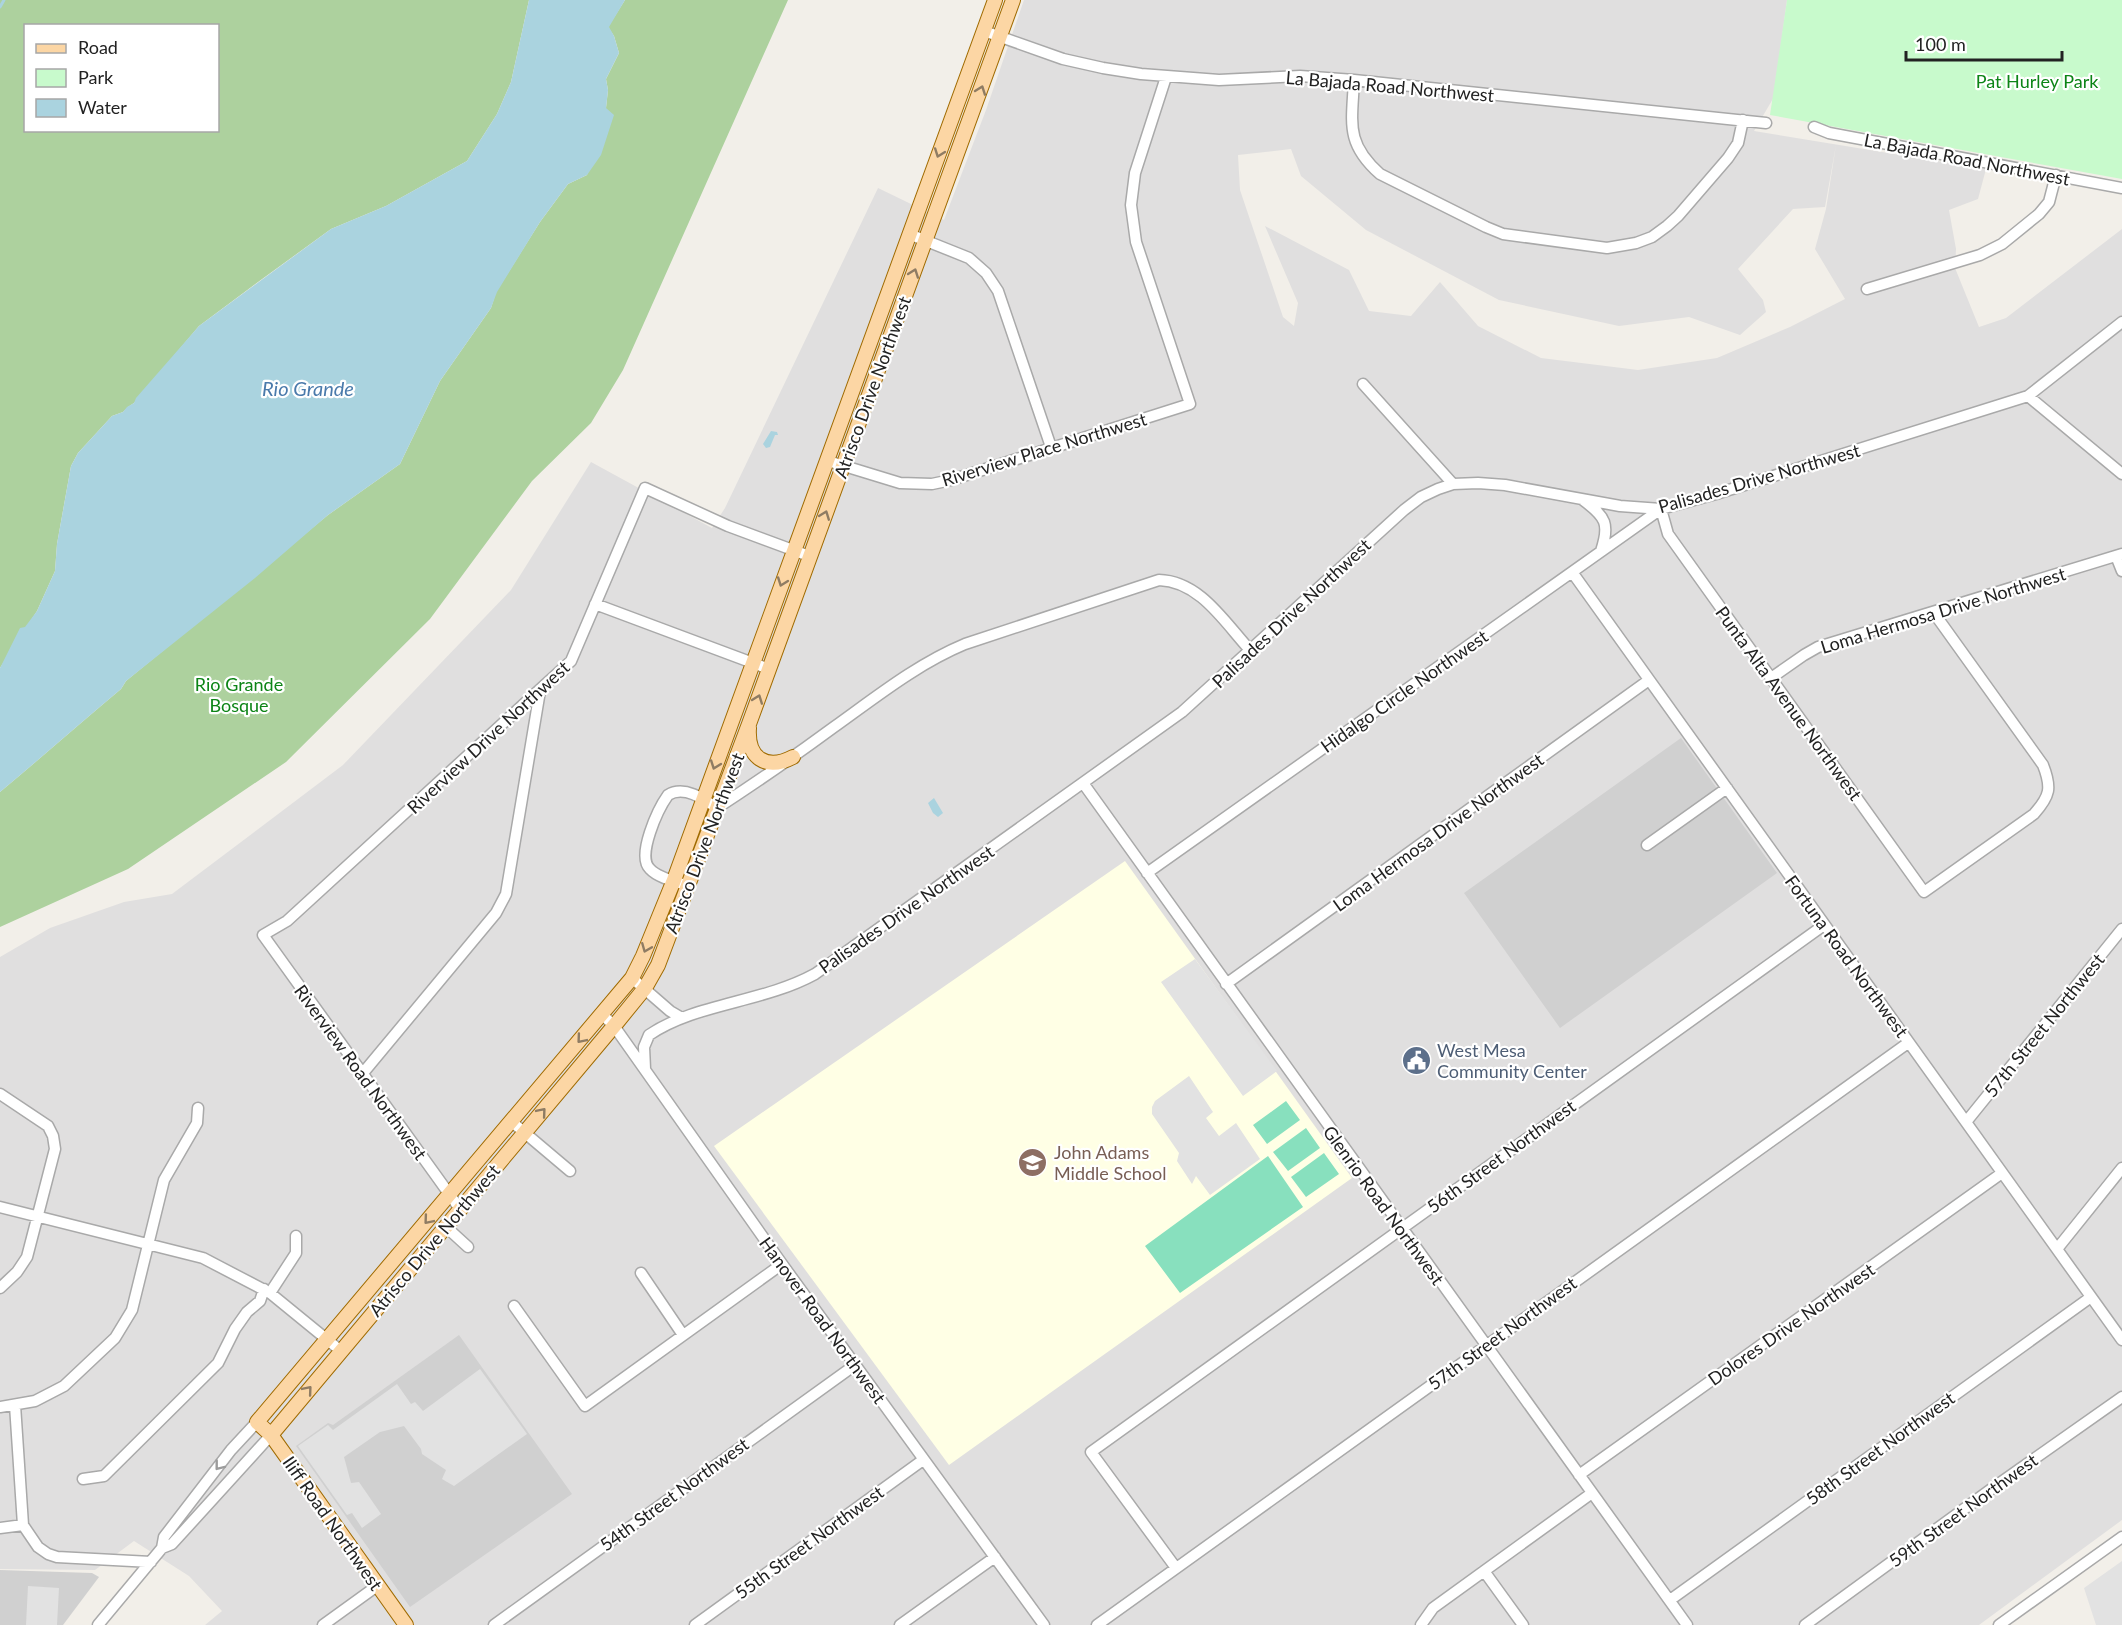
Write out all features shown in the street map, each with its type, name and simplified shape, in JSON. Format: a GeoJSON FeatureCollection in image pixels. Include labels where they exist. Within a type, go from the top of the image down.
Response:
{"type":"FeatureCollection","features":[{"type":"Feature","properties":{"kind":"main road","name":"Atrisco Drive Northwest"},"geometry":{"type":"LineString","coordinates":[[257,1422],[632,978],[674,880],[995,0]]}},
{"type":"Feature","properties":{"kind":"main road","name":"Atrisco Drive Northwest"},"geometry":{"type":"LineString","coordinates":[[271,1435],[614,1026],[645,988],[658,965],[749,724],[1014,0]]}},
{"type":"Feature","properties":{"kind":"main road"},"geometry":{"type":"LineString","coordinates":[[749,724],[750,745],[757,757],[775,763],[793,757]]}},
{"type":"Feature","properties":{"kind":"main road","name":"Iliff Road Northwest"},"geometry":{"type":"LineString","coordinates":[[257,1422],[271,1435],[406,1625]]}},
{"type":"Feature","properties":{"kind":"street","name":"La Bajada Road Northwest"},"geometry":{"type":"LineString","coordinates":[[984,31],[1063,59],[1102,68],[1166,77],[1219,80],[1300,76],[1354,80],[1766,123]]}},
{"type":"Feature","properties":{"kind":"street","name":"Riverview Place Northwest"},"geometry":{"type":"LineString","coordinates":[[828,460],[900,483],[932,484],[951,480],[1190,404],[1136,242],[1131,205],[1136,173],[1166,77]]}},
{"type":"Feature","properties":{"kind":"street"},"geometry":{"type":"LineString","coordinates":[[1354,80],[1352,130],[1356,147],[1380,174],[1503,234],[1606,248],[1636,243],[1652,237],[1667,226],[1728,158],[1738,143],[1743,120]]}},
{"type":"Feature","properties":{"kind":"street","name":"La Bajada Road Northwest"},"geometry":{"type":"LineString","coordinates":[[1814,127],[1829,133],[2122,188]]}},
{"type":"Feature","properties":{"kind":"street"},"geometry":{"type":"LineString","coordinates":[[1867,289],[1980,255],[2002,244],[2049,202],[2056,175]]}},
{"type":"Feature","properties":{"kind":"street"},"geometry":{"type":"LineString","coordinates":[[909,234],[969,258],[986,273],[998,291],[1051,447]]}},
{"type":"Feature","properties":{"kind":"street"},"geometry":{"type":"LineString","coordinates":[[2122,322],[2028,396],[2122,474]]}},
{"type":"Feature","properties":{"kind":"street"},"geometry":{"type":"LineString","coordinates":[[1362,384],[1453,484]]}},
{"type":"Feature","properties":{"kind":"street","name":"Palisades Drive Northwest"},"geometry":{"type":"LineString","coordinates":[[645,1069],[644,1047],[648,1035],[682,1018],[774,993],[796,985],[815,974],[1182,712],[1404,510],[1422,497],[1453,484],[1491,483],[1620,506],[1661,509],[1796,470],[2028,396]]}},
{"type":"Feature","properties":{"kind":"street","name":"Riverview Drive Northwest"},"geometry":{"type":"LineString","coordinates":[[263,935],[287,921],[571,661],[645,488],[728,526],[793,550]]}},
{"type":"Feature","properties":{"kind":"street"},"geometry":{"type":"LineString","coordinates":[[1580,498],[1598,511],[1603,518],[1606,536],[1601,551]]}},
{"type":"Feature","properties":{"kind":"street","name":"Hidalgo Circle Northwest"},"geometry":{"type":"LineString","coordinates":[[1147,873],[1661,509]]}},
{"type":"Feature","properties":{"kind":"street","name":"Punta Alta Avenue Northwest"},"geometry":{"type":"LineString","coordinates":[[1661,509],[1668,534],[1924,892],[2034,814],[2044,803],[2049,791],[2048,778],[2043,765],[1934,613]]}},
{"type":"Feature","properties":{"kind":"street"},"geometry":{"type":"LineString","coordinates":[[793,550],[809,556]]}},
{"type":"Feature","properties":{"kind":"street"},"geometry":{"type":"LineString","coordinates":[[2119,555],[2122,571]]}},
{"type":"Feature","properties":{"kind":"street","name":"Loma Hermosa Drive Northwest"},"geometry":{"type":"LineString","coordinates":[[1771,678],[1818,647],[2119,555]]}},
{"type":"Feature","properties":{"kind":"street","name":"Fortuna Road Northwest"},"geometry":{"type":"LineString","coordinates":[[1572,572],[2121,1338]]}},
{"type":"Feature","properties":{"kind":"street"},"geometry":{"type":"LineString","coordinates":[[688,886],[648,868],[645,863],[644,849],[668,795],[681,791],[703,798],[717,808],[936,657],[981,638],[1152,581],[1174,581],[1196,592],[1250,650]]}},
{"type":"Feature","properties":{"kind":"street"},"geometry":{"type":"LineString","coordinates":[[595,604],[769,669]]}},
{"type":"Feature","properties":{"kind":"street","name":"Loma Hermosa Drive Northwest"},"geometry":{"type":"LineString","coordinates":[[1226,984],[1649,680]]}},
{"type":"Feature","properties":{"kind":"street"},"geometry":{"type":"LineString","coordinates":[[363,1073],[502,904],[506,894],[540,691]]}},
{"type":"Feature","properties":{"kind":"street","name":"Glenrio Road Northwest"},"geometry":{"type":"LineString","coordinates":[[1083,783],[1687,1625]]}},
{"type":"Feature","properties":{"kind":"street"},"geometry":{"type":"LineString","coordinates":[[1647,845],[1726,788]]}},
{"type":"Feature","properties":{"kind":"street","name":"56th Street Northwest"},"geometry":{"type":"LineString","coordinates":[[1176,1568],[1091,1452],[1824,925]]}},
{"type":"Feature","properties":{"kind":"street","name":"57th Street Northwest"},"geometry":{"type":"LineString","coordinates":[[1966,1122],[2122,928]]}},
{"type":"Feature","properties":{"kind":"street","name":"Riverview Road Northwest"},"geometry":{"type":"LineString","coordinates":[[263,935],[460,1209]]}},
{"type":"Feature","properties":{"kind":"street"},"geometry":{"type":"LineString","coordinates":[[632,978],[670,1011],[682,1018]]}},
{"type":"Feature","properties":{"kind":"street","name":"Hanover Road Northwest"},"geometry":{"type":"LineString","coordinates":[[602,1014],[614,1026],[782,1264],[1044,1625]]}},
{"type":"Feature","properties":{"kind":"street","name":"57th Street Northwest"},"geometry":{"type":"LineString","coordinates":[[1097,1625],[1908,1043]]}},
{"type":"Feature","properties":{"kind":"street"},"geometry":{"type":"LineString","coordinates":[[0,1094],[48,1126],[53,1136],[55,1149],[31,1247],[23,1264],[0,1288]]}},
{"type":"Feature","properties":{"kind":"street"},"geometry":{"type":"LineString","coordinates":[[0,1407],[35,1401],[50,1395],[64,1386],[115,1338],[132,1310],[164,1180],[197,1123],[198,1108]]}},
{"type":"Feature","properties":{"kind":"street"},"geometry":{"type":"LineString","coordinates":[[512,1122],[570,1171]]}},
{"type":"Feature","properties":{"kind":"street"},"geometry":{"type":"LineString","coordinates":[[2057,1249],[2122,1168]]}},
{"type":"Feature","properties":{"kind":"street","name":"Dolores Drive Northwest"},"geometry":{"type":"LineString","coordinates":[[1580,1475],[2002,1173]]}},
{"type":"Feature","properties":{"kind":"street"},"geometry":{"type":"LineString","coordinates":[[0,1206],[203,1258],[267,1291],[341,1351]]}},
{"type":"Feature","properties":{"kind":"street"},"geometry":{"type":"LineString","coordinates":[[445,1226],[468,1247]]}},
{"type":"Feature","properties":{"kind":"street"},"geometry":{"type":"LineString","coordinates":[[83,1479],[104,1476],[218,1364],[235,1329],[247,1312],[260,1301],[296,1253],[296,1236]]}},
{"type":"Feature","properties":{"kind":"street"},"geometry":{"type":"LineString","coordinates":[[514,1306],[585,1406],[782,1264]]}},
{"type":"Feature","properties":{"kind":"street"},"geometry":{"type":"LineString","coordinates":[[641,1274],[683,1335]]}},
{"type":"Feature","properties":{"kind":"street","name":"58th Street Northwest"},"geometry":{"type":"LineString","coordinates":[[1670,1600],[2091,1297]]}},
{"type":"Feature","properties":{"kind":"street","name":"54th Street Northwest"},"geometry":{"type":"LineString","coordinates":[[494,1625],[855,1365]]}},
{"type":"Feature","properties":{"kind":"street","name":"59th Street Northwest"},"geometry":{"type":"LineString","coordinates":[[1805,1625],[2122,1397]]}},
{"type":"Feature","properties":{"kind":"street"},"geometry":{"type":"LineString","coordinates":[[15,1405],[23,1525],[38,1547],[57,1557],[151,1562]]}},
{"type":"Feature","properties":{"kind":"street","name":"Atrisco Drive Northwest"},"geometry":{"type":"LineString","coordinates":[[98,1625],[162,1548],[164,1537],[231,1449],[257,1422]]}},
{"type":"Feature","properties":{"kind":"street","name":"Atrisco Drive Northwest"},"geometry":{"type":"LineString","coordinates":[[162,1548],[172,1544],[271,1435]]}},
{"type":"Feature","properties":{"kind":"street","name":"55th Street Northwest"},"geometry":{"type":"LineString","coordinates":[[695,1625],[923,1460]]}},
{"type":"Feature","properties":{"kind":"street"},"geometry":{"type":"LineString","coordinates":[[1421,1625],[1433,1608],[1592,1493]]}},
{"type":"Feature","properties":{"kind":"street"},"geometry":{"type":"LineString","coordinates":[[0,1528],[23,1525]]}},
{"type":"Feature","properties":{"kind":"street"},"geometry":{"type":"LineString","coordinates":[[2000,1625],[2122,1537]]}},
{"type":"Feature","properties":{"kind":"street"},"geometry":{"type":"LineString","coordinates":[[900,1625],[995,1557]]}},
{"type":"Feature","properties":{"kind":"street"},"geometry":{"type":"LineString","coordinates":[[1484,1571],[1523,1625]]}},
{"type":"Feature","properties":{"kind":"street"},"geometry":{"type":"LineString","coordinates":[[323,1625],[377,1586]]}},
{"type":"Feature","properties":{"kind":"shaded area"},"geometry":{"type":"Polygon","coordinates":[[[1024,0],[1787,0],[1774,97],[1754,131],[1986,169],[1978,199],[1949,210],[1956,249],[1955,268],[1979,327],[2006,318],[2122,229],[2122,1520],[1979,1625],[205,1625],[222,1611],[189,1576],[134,1541],[95,1570],[0,1569],[0,957],[50,928],[124,902],[172,894],[343,765],[511,590],[591,462],[712,528],[725,508],[878,188],[944,220],[986,110],[1024,0]],[[1836,145],[1825,207],[1793,209],[1738,269],[1763,300],[1766,312],[1740,335],[1689,317],[1619,326],[1499,300],[1366,230],[1301,176],[1291,149],[1238,155],[1240,190],[1283,317],[1294,326],[1298,303],[1265,226],[1349,270],[1369,311],[1411,316],[1440,282],[1478,326],[1541,358],[1638,370],[1717,358],[1790,327],[1845,299],[1815,249],[1826,209],[1836,145]]]}},
{"type":"Feature","properties":{"kind":"shaded area"},"geometry":{"type":"Polygon","coordinates":[[[1681,738],[1777,873],[1560,1028],[1464,893],[1681,738]]]}},
{"type":"Feature","properties":{"kind":"shaded area","name":"John Adams Middle School"},"geometry":{"type":"Polygon","coordinates":[[[1125,861],[1352,1178],[949,1465],[714,1146],[1125,861]]]}},
{"type":"Feature","properties":{"kind":"shaded area"},"geometry":{"type":"Polygon","coordinates":[[[1195,959],[1277,1071],[1243,1096],[1161,982],[1195,959]]]}},
{"type":"Feature","properties":{"kind":"shaded area"},"geometry":{"type":"Polygon","coordinates":[[[1189,1076],[1213,1112],[1206,1118],[1219,1136],[1236,1123],[1260,1159],[1210,1195],[1196,1176],[1192,1184],[1177,1161],[1179,1153],[1152,1114],[1155,1101],[1189,1076]]]}},
{"type":"Feature","properties":{"kind":"shaded area"},"geometry":{"type":"Polygon","coordinates":[[[459,1335],[572,1494],[410,1607],[296,1446],[328,1423],[333,1425],[459,1335]]]}},
{"type":"Feature","properties":{"kind":"shaded area"},"geometry":{"type":"Polygon","coordinates":[[[480,1369],[527,1434],[454,1486],[442,1479],[446,1470],[422,1454],[421,1449],[404,1426],[380,1432],[344,1457],[351,1483],[359,1482],[381,1514],[362,1528],[352,1513],[347,1515],[298,1446],[328,1425],[333,1430],[397,1384],[411,1404],[415,1402],[423,1411],[480,1369]]]}},
{"type":"Feature","properties":{"kind":"shaded area"},"geometry":{"type":"Polygon","coordinates":[[[2122,1561],[2122,1625],[2096,1625],[2084,1588],[2122,1561]]]}},
{"type":"Feature","properties":{"kind":"shaded area"},"geometry":{"type":"Polygon","coordinates":[[[0,1570],[92,1573],[99,1577],[63,1625],[0,1625],[0,1570]]]}},
{"type":"Feature","properties":{"kind":"shaded area"},"geometry":{"type":"Polygon","coordinates":[[[28,1586],[59,1588],[57,1625],[26,1625],[28,1586]]]}},
{"type":"Feature","properties":{"kind":"green space"},"geometry":{"type":"Polygon","coordinates":[[[0,0],[529,0],[511,82],[497,114],[467,161],[386,206],[331,229],[199,326],[134,403],[123,412],[112,416],[78,453],[71,466],[57,544],[55,571],[37,611],[0,668],[0,0]]]}},
{"type":"Feature","properties":{"kind":"green space","name":"Rio Grande Bosque"},"geometry":{"type":"Polygon","coordinates":[[[625,0],[788,0],[623,370],[591,423],[532,481],[430,619],[286,762],[128,869],[0,927],[0,792],[121,689],[126,681],[328,515],[400,464],[440,381],[491,308],[496,292],[540,222],[568,184],[587,175],[606,108],[608,90],[606,79],[619,53],[614,36],[608,27],[625,0]]]}},
{"type":"Feature","properties":{"kind":"green space","name":"Pat Hurley Park"},"geometry":{"type":"Polygon","coordinates":[[[1787,0],[2122,0],[2122,179],[1770,115],[1787,0]]]}},
{"type":"Feature","properties":{"kind":"green space"},"geometry":{"type":"Polygon","coordinates":[[[1286,1101],[1300,1120],[1267,1144],[1253,1125],[1286,1101]]]}},
{"type":"Feature","properties":{"kind":"green space"},"geometry":{"type":"Polygon","coordinates":[[[1306,1128],[1320,1148],[1288,1171],[1273,1152],[1306,1128]]]}},
{"type":"Feature","properties":{"kind":"green space"},"geometry":{"type":"Polygon","coordinates":[[[1324,1153],[1339,1174],[1306,1197],[1291,1177],[1324,1153]]]}},
{"type":"Feature","properties":{"kind":"green space"},"geometry":{"type":"Polygon","coordinates":[[[1268,1156],[1303,1207],[1180,1293],[1145,1246],[1268,1156]]]}},
{"type":"Feature","properties":{"kind":"water","name":"Rio Grande"},"geometry":{"type":"Polygon","coordinates":[[[529,0],[625,0],[609,27],[619,53],[606,79],[608,90],[606,108],[614,115],[601,155],[587,175],[568,184],[540,222],[497,292],[491,308],[440,381],[400,464],[328,515],[255,578],[126,681],[121,689],[0,792],[0,668],[20,628],[25,627],[37,611],[55,571],[57,544],[71,466],[78,453],[112,416],[123,412],[134,403],[199,326],[331,229],[386,206],[467,161],[497,114],[511,82],[529,0]]]}},
{"type":"Feature","properties":{"kind":"water"},"geometry":{"type":"Polygon","coordinates":[[[771,431],[777,432],[778,435],[775,435],[770,447],[766,448],[763,444],[771,431]]]}},
{"type":"Feature","properties":{"kind":"water"},"geometry":{"type":"Polygon","coordinates":[[[934,798],[943,813],[938,817],[928,803],[934,798]]]}},
{"type":"Feature","properties":{"kind":"waterway"},"geometry":{"type":"LineString","coordinates":[[0,7],[4,0]]}},
{"type":"Feature","properties":{"kind":"place","name":"West Mesa Community Center"},"geometry":{"type":"Point","coordinates":[1416,1060]}},
{"type":"Feature","properties":{"kind":"place","name":"John Adams Middle School"},"geometry":{"type":"Point","coordinates":[1033,1162]}}]}
